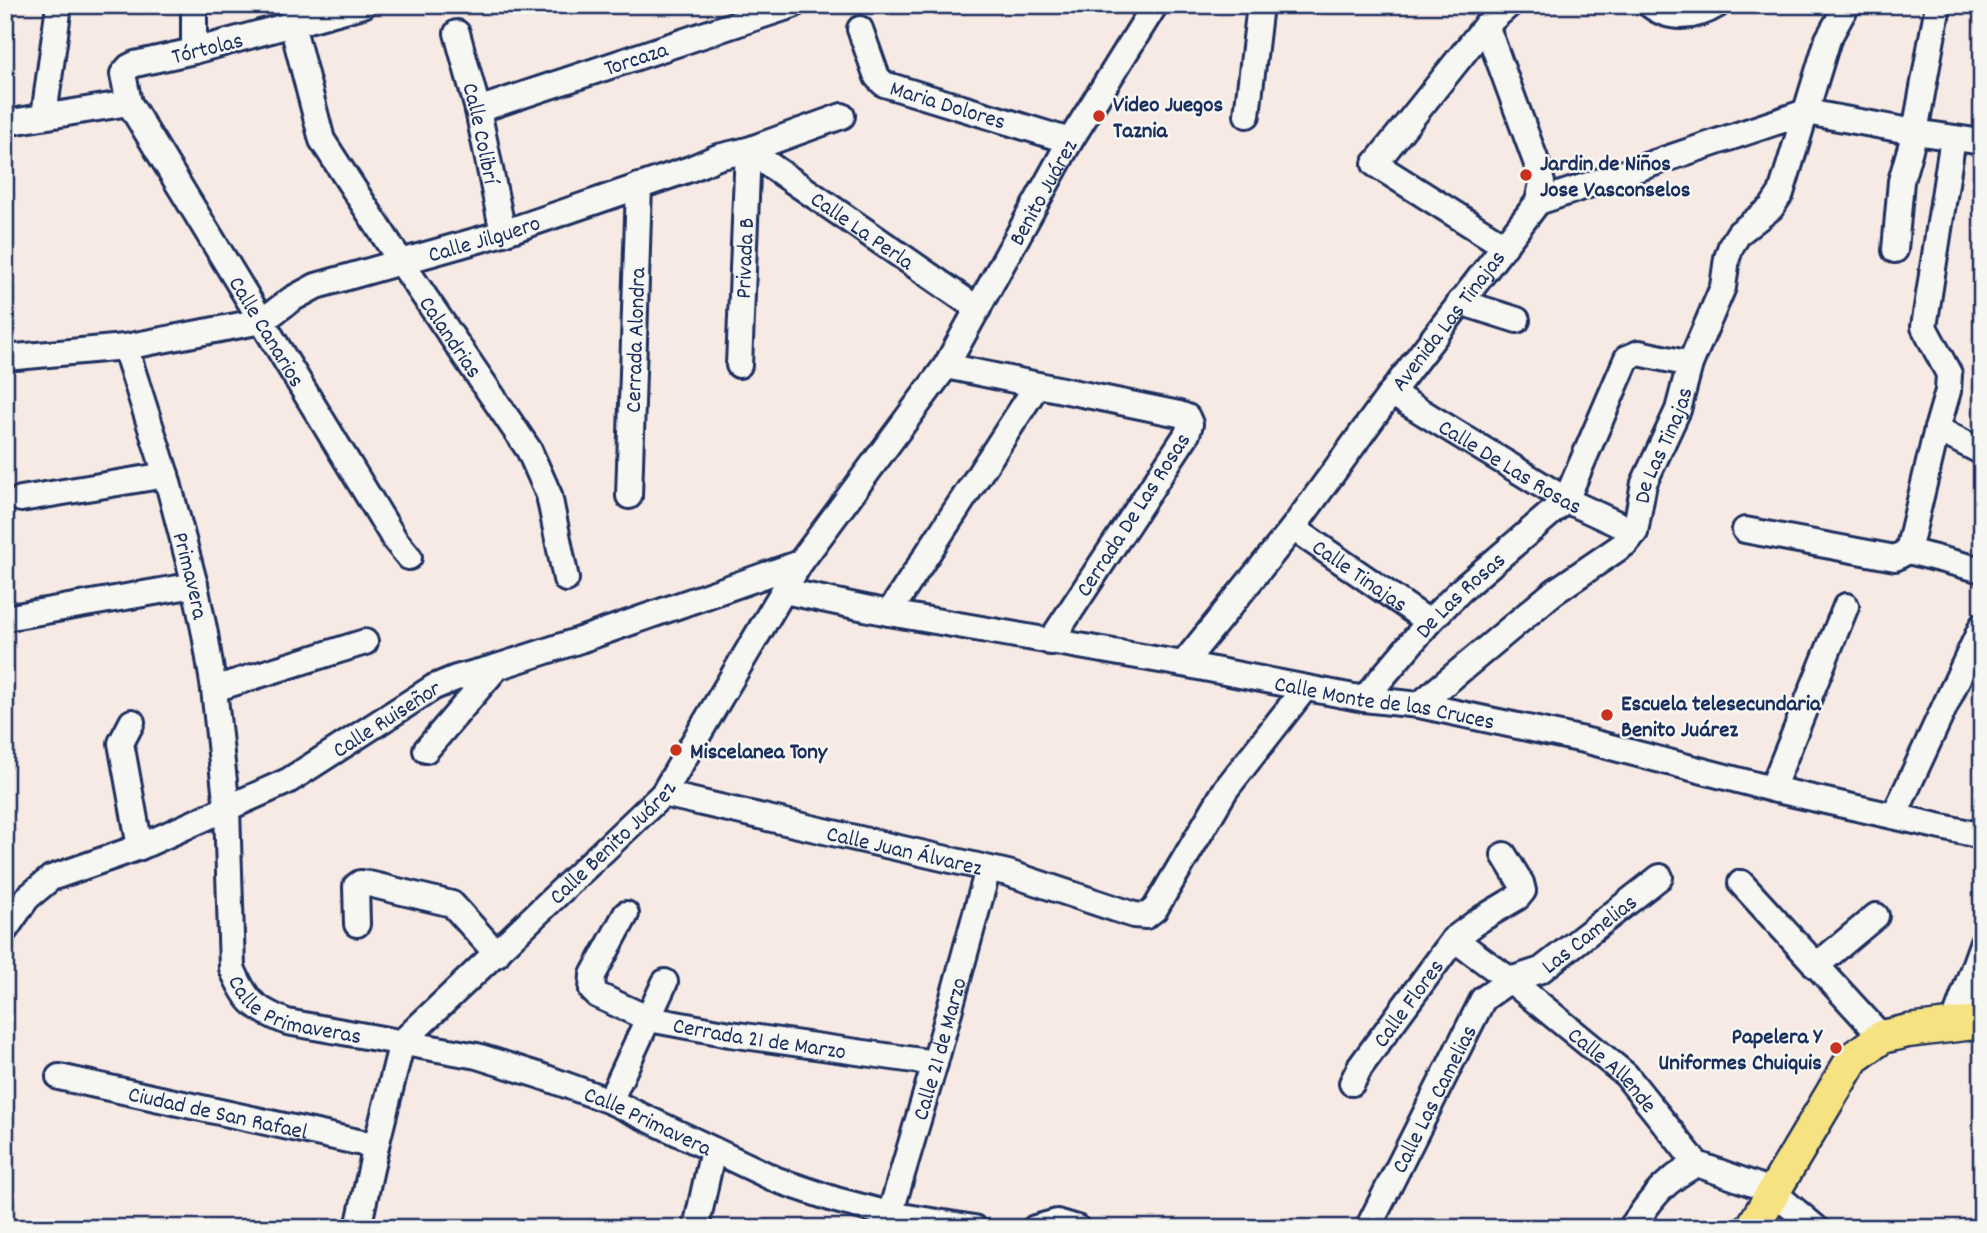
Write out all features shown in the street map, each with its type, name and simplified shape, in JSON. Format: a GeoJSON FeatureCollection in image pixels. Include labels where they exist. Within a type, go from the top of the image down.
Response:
{"type":"FeatureCollection","features":[{"type":"Feature","properties":{"kind":"main road"},"geometry":{"type":"LineString","coordinates":[[1752,1228],[1853,1058],[1882,1037],[1967,1023]]}},
{"type":"Feature","properties":{"kind":"street"},"geometry":{"type":"LineString","coordinates":[[44,116],[59,5]]}},
{"type":"Feature","properties":{"kind":"street"},"geometry":{"type":"LineString","coordinates":[[194,5],[194,51]]}},
{"type":"Feature","properties":{"kind":"street","name":"Tórtolas"},"geometry":{"type":"LineString","coordinates":[[129,103],[123,74],[129,67],[194,51],[293,15],[363,5]]}},
{"type":"Feature","properties":{"kind":"street","name":"Torcaza"},"geometry":{"type":"LineString","coordinates":[[478,110],[793,5]]}},
{"type":"Feature","properties":{"kind":"street","name":"Benito Juárez"},"geometry":{"type":"LineString","coordinates":[[978,309],[1070,141],[1155,5]]}},
{"type":"Feature","properties":{"kind":"street"},"geometry":{"type":"LineString","coordinates":[[1247,115],[1260,5]]}},
{"type":"Feature","properties":{"kind":"street"},"geometry":{"type":"LineString","coordinates":[[1505,246],[1375,164],[1486,25],[1509,5]]}},
{"type":"Feature","properties":{"kind":"street"},"geometry":{"type":"LineString","coordinates":[[1650,5],[1656,10],[1675,16],[1691,17],[1717,5]]}},
{"type":"Feature","properties":{"kind":"street","name":"De Las Tinajas"},"geometry":{"type":"LineString","coordinates":[[1419,705],[1554,592],[1626,543],[1635,531],[1644,483],[1678,411],[1690,364],[1723,287],[1731,246],[1739,233],[1771,208],[1781,193],[1828,39],[1847,5]]}},
{"type":"Feature","properties":{"kind":"street"},"geometry":{"type":"LineString","coordinates":[[1895,250],[1900,181],[1914,132],[1938,5]]}},
{"type":"Feature","properties":{"kind":"street","name":"Calandrias"},"geometry":{"type":"LineString","coordinates":[[293,15],[323,140],[401,262],[529,450],[549,495],[566,579]]}},
{"type":"Feature","properties":{"kind":"street"},"geometry":{"type":"LineString","coordinates":[[1486,25],[1538,167],[1542,183],[1538,202]]}},
{"type":"Feature","properties":{"kind":"street","name":"Maria Dolores"},"geometry":{"type":"LineString","coordinates":[[860,29],[877,77],[884,84],[1070,141]]}},
{"type":"Feature","properties":{"kind":"street","name":"Calle Colibrí"},"geometry":{"type":"LineString","coordinates":[[457,33],[478,110],[503,233]]}},
{"type":"Feature","properties":{"kind":"street"},"geometry":{"type":"LineString","coordinates":[[5,123],[129,103]]}},
{"type":"Feature","properties":{"kind":"street","name":"Calle Canarios"},"geometry":{"type":"LineString","coordinates":[[129,103],[395,540],[409,557]]}},
{"type":"Feature","properties":{"kind":"street"},"geometry":{"type":"LineString","coordinates":[[1538,202],[1806,112],[1982,142]]}},
{"type":"Feature","properties":{"kind":"street","name":"Calle Jilguero"},"geometry":{"type":"LineString","coordinates":[[125,347],[262,321],[292,299],[316,286],[503,233],[842,116]]}},
{"type":"Feature","properties":{"kind":"street"},"geometry":{"type":"LineString","coordinates":[[1908,551],[1948,391],[1949,374],[1924,327],[1953,138]]}},
{"type":"Feature","properties":{"kind":"street","name":"Calle La Perla"},"geometry":{"type":"LineString","coordinates":[[748,150],[978,309]]}},
{"type":"Feature","properties":{"kind":"street","name":"Privada B"},"geometry":{"type":"LineString","coordinates":[[739,365],[748,150]]}},
{"type":"Feature","properties":{"kind":"street","name":"Cerrada Alondra"},"geometry":{"type":"LineString","coordinates":[[629,496],[639,186]]}},
{"type":"Feature","properties":{"kind":"street","name":"Avenida Las Tinajas"},"geometry":{"type":"LineString","coordinates":[[1183,664],[1293,528],[1391,393],[1538,202]]}},
{"type":"Feature","properties":{"kind":"street"},"geometry":{"type":"LineString","coordinates":[[1460,302],[1517,320]]}},
{"type":"Feature","properties":{"kind":"street","name":"Calle Benito Juárez"},"geometry":{"type":"LineString","coordinates":[[402,1042],[663,794],[800,563],[946,366],[978,309]]}},
{"type":"Feature","properties":{"kind":"street"},"geometry":{"type":"LineString","coordinates":[[5,358],[125,347]]}},
{"type":"Feature","properties":{"kind":"street","name":"Primavera"},"geometry":{"type":"LineString","coordinates":[[125,347],[166,475],[195,585],[214,689],[228,810]]}},
{"type":"Feature","properties":{"kind":"street"},"geometry":{"type":"LineString","coordinates":[[1566,500],[1623,364],[1633,354],[1644,354],[1690,364]]}},
{"type":"Feature","properties":{"kind":"street","name":"Cerrada De Las Rosas"},"geometry":{"type":"LineString","coordinates":[[946,366],[1037,387],[1179,414],[1186,417],[1190,424],[1187,434],[1050,642]]}},
{"type":"Feature","properties":{"kind":"street"},"geometry":{"type":"LineString","coordinates":[[889,613],[1037,387]]}},
{"type":"Feature","properties":{"kind":"street","name":"Calle De Las Rosas"},"geometry":{"type":"LineString","coordinates":[[1391,393],[1566,500],[1635,531]]}},
{"type":"Feature","properties":{"kind":"street"},"geometry":{"type":"LineString","coordinates":[[1937,429],[1982,453]]}},
{"type":"Feature","properties":{"kind":"street"},"geometry":{"type":"LineString","coordinates":[[21,499],[166,475]]}},
{"type":"Feature","properties":{"kind":"street","name":"De Las Rosas"},"geometry":{"type":"LineString","coordinates":[[1364,699],[1429,622],[1461,590],[1566,500]]}},
{"type":"Feature","properties":{"kind":"street","name":"Calle Tinajas"},"geometry":{"type":"LineString","coordinates":[[1293,528],[1429,622]]}},
{"type":"Feature","properties":{"kind":"street"},"geometry":{"type":"LineString","coordinates":[[1745,530],[1895,558],[1908,551],[1982,570]]}},
{"type":"Feature","properties":{"kind":"street","name":"Calle Ruiseñor"},"geometry":{"type":"LineString","coordinates":[[5,930],[27,898],[51,878],[140,847],[288,781],[434,687],[800,563]]}},
{"type":"Feature","properties":{"kind":"street"},"geometry":{"type":"LineString","coordinates":[[5,618],[195,585]]}},
{"type":"Feature","properties":{"kind":"street","name":"Calle Monte de las Cruces"},"geometry":{"type":"LineString","coordinates":[[784,591],[889,613],[1183,664],[1364,699],[1419,705],[1584,740],[1772,789],[1982,836]]}},
{"type":"Feature","properties":{"kind":"street"},"geometry":{"type":"LineString","coordinates":[[1772,789],[1846,606]]}},
{"type":"Feature","properties":{"kind":"street"},"geometry":{"type":"LineString","coordinates":[[1894,816],[1982,626]]}},
{"type":"Feature","properties":{"kind":"street"},"geometry":{"type":"LineString","coordinates":[[214,689],[365,642]]}},
{"type":"Feature","properties":{"kind":"street"},"geometry":{"type":"LineString","coordinates":[[426,750],[497,667]]}},
{"type":"Feature","properties":{"kind":"street","name":"Calle Juan Álvarez"},"geometry":{"type":"LineString","coordinates":[[663,794],[988,869],[1134,915],[1146,916],[1155,909],[1226,789],[1304,688]]}},
{"type":"Feature","properties":{"kind":"street"},"geometry":{"type":"LineString","coordinates":[[132,722],[121,743],[140,847]]}},
{"type":"Feature","properties":{"kind":"street","name":"Calle Primaveras"},"geometry":{"type":"LineString","coordinates":[[228,810],[229,937],[232,968],[241,990],[261,1011],[287,1022],[402,1042]]}},
{"type":"Feature","properties":{"kind":"street"},"geometry":{"type":"LineString","coordinates":[[1454,939],[1523,891],[1504,855]]}},
{"type":"Feature","properties":{"kind":"street","name":"Calle 21 de Marzo"},"geometry":{"type":"LineString","coordinates":[[888,1221],[988,869]]}},
{"type":"Feature","properties":{"kind":"street","name":"Las Camelias"},"geometry":{"type":"LineString","coordinates":[[1510,980],[1541,970],[1660,877]]}},
{"type":"Feature","properties":{"kind":"street"},"geometry":{"type":"LineString","coordinates":[[357,924],[356,886],[360,883],[369,884],[452,904],[497,954]]}},
{"type":"Feature","properties":{"kind":"street"},"geometry":{"type":"LineString","coordinates":[[1741,883],[1882,1037]]}},
{"type":"Feature","properties":{"kind":"street","name":"Cerrada 21 de Marzo"},"geometry":{"type":"LineString","coordinates":[[626,914],[593,975],[592,990],[597,995],[649,1019],[730,1034],[935,1063]]}},
{"type":"Feature","properties":{"kind":"street"},"geometry":{"type":"LineString","coordinates":[[1816,966],[1876,916]]}},
{"type":"Feature","properties":{"kind":"street","name":"Calle Allende"},"geometry":{"type":"LineString","coordinates":[[1454,939],[1510,980],[1626,1075],[1697,1164]]}},
{"type":"Feature","properties":{"kind":"street","name":"Calle Flores"},"geometry":{"type":"LineString","coordinates":[[1356,1075],[1454,939]]}},
{"type":"Feature","properties":{"kind":"street"},"geometry":{"type":"LineString","coordinates":[[1967,1023],[1982,944]]}},
{"type":"Feature","properties":{"kind":"street","name":"Calle Las Camelias"},"geometry":{"type":"LineString","coordinates":[[1368,1228],[1483,999],[1510,980]]}},
{"type":"Feature","properties":{"kind":"street"},"geometry":{"type":"LineString","coordinates":[[610,1101],[665,982]]}},
{"type":"Feature","properties":{"kind":"street"},"geometry":{"type":"LineString","coordinates":[[358,1228],[402,1042]]}},
{"type":"Feature","properties":{"kind":"street","name":"Calle Primavera"},"geometry":{"type":"LineString","coordinates":[[402,1042],[477,1056],[610,1101],[777,1180],[888,1221]]}},
{"type":"Feature","properties":{"kind":"street","name":"Ciudad de San Rafael"},"geometry":{"type":"LineString","coordinates":[[59,1077],[376,1146]]}},
{"type":"Feature","properties":{"kind":"street"},"geometry":{"type":"LineString","coordinates":[[696,1228],[713,1150]]}},
{"type":"Feature","properties":{"kind":"street"},"geometry":{"type":"LineString","coordinates":[[1631,1228],[1661,1186],[1697,1164],[1772,1191],[1816,1228]]}},
{"type":"Feature","properties":{"kind":"street"},"geometry":{"type":"LineString","coordinates":[[888,1221],[974,1228]]}},
{"type":"Feature","properties":{"kind":"street"},"geometry":{"type":"LineString","coordinates":[[1035,1228],[1057,1222],[1077,1228]]}},
{"type":"Feature","properties":{"kind":"place","name":"Video Juegos Taznia"},"geometry":{"type":"Point","coordinates":[1099,116]}},
{"type":"Feature","properties":{"kind":"place","name":"Jardin de Niños Jose Vasconselos"},"geometry":{"type":"Point","coordinates":[1526,175]}},
{"type":"Feature","properties":{"kind":"place","name":"Escuela telesecundaria Benito Juárez"},"geometry":{"type":"Point","coordinates":[1607,715]}},
{"type":"Feature","properties":{"kind":"place","name":"Miscelanea Tony"},"geometry":{"type":"Point","coordinates":[676,750]}},
{"type":"Feature","properties":{"kind":"place","name":"Papelera Y Uniformes Chuiquis"},"geometry":{"type":"Point","coordinates":[1836,1048]}}]}
